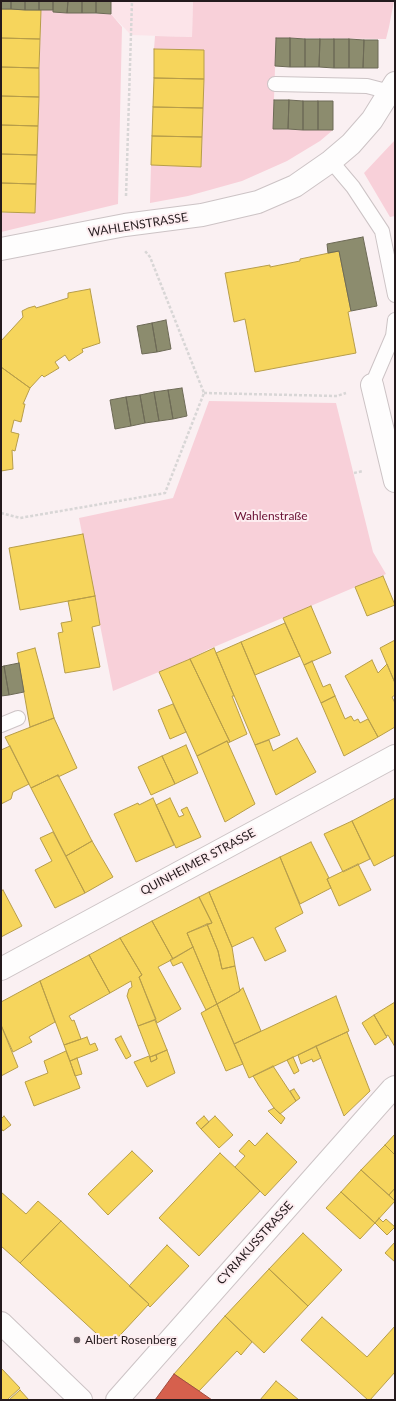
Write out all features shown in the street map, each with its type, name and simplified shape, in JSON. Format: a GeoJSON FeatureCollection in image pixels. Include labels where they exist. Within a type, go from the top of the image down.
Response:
{"type":"FeatureCollection","features":[{"type":"Feature","properties":{"kind":"street","name":"WAHLENSTRASSE"},"geometry":{"type":"LineString","coordinates":[[1,249],[125,225],[202,215],[258,202],[295,186],[332,162],[351,144],[372,120],[393,88]]}},
{"type":"Feature","properties":{"kind":"street"},"geometry":{"type":"LineString","coordinates":[[372,385],[395,481]]}},
{"type":"Feature","properties":{"kind":"street","name":"QUINHEIMER STRASSE"},"geometry":{"type":"LineString","coordinates":[[1,969],[395,756]]}},
{"type":"Feature","properties":{"kind":"street","name":"CYRIAKUSSTRASSE"},"geometry":{"type":"LineString","coordinates":[[117,1400],[395,1087]]}},
{"type":"Feature","properties":{"kind":"street"},"geometry":{"type":"LineString","coordinates":[[1,1323],[81,1400]]}},
{"type":"Feature","properties":{"kind":"lane"},"geometry":{"type":"LineString","coordinates":[[275,84],[393,88]]}},
{"type":"Feature","properties":{"kind":"lane"},"geometry":{"type":"LineString","coordinates":[[332,162],[354,187],[382,231],[395,295]]}},
{"type":"Feature","properties":{"kind":"lane"},"geometry":{"type":"LineString","coordinates":[[372,385],[393,336],[395,320]]}},
{"type":"Feature","properties":{"kind":"lane"},"geometry":{"type":"LineString","coordinates":[[1,725],[18,718]]}},
{"type":"Feature","properties":{"kind":"path"},"geometry":{"type":"LineString","coordinates":[[1,513],[20,518],[165,493],[204,393],[150,257],[125,225],[132,1]]}},
{"type":"Feature","properties":{"kind":"path"},"geometry":{"type":"LineString","coordinates":[[204,393],[337,396],[372,385]]}},
{"type":"Feature","properties":{"kind":"shaded area"},"geometry":{"type":"Polygon","coordinates":[[[111,1],[193,1],[192,37],[131,35],[111,14],[111,1]]]}},
{"type":"Feature","properties":{"kind":"green space"},"geometry":{"type":"Polygon","coordinates":[[[193,1],[394,1],[386,39],[276,38],[273,129],[333,130],[320,141],[287,161],[242,181],[188,196],[150,203],[151,165],[201,166],[204,51],[154,49],[155,36],[192,37],[193,1]]]}},
{"type":"Feature","properties":{"kind":"green space"},"geometry":{"type":"Polygon","coordinates":[[[41,10],[53,10],[53,12],[111,14],[122,27],[118,204],[1,232],[1,213],[35,213],[41,10]]]}},
{"type":"Feature","properties":{"kind":"green space"},"geometry":{"type":"Polygon","coordinates":[[[395,140],[395,216],[390,217],[364,173],[395,140]]]}},
{"type":"Feature","properties":{"kind":"green space","name":"Wahlenstraße"},"geometry":{"type":"Polygon","coordinates":[[[209,401],[336,403],[373,552],[386,574],[113,691],[79,518],[173,498],[209,401]]]}},
{"type":"Feature","properties":{"kind":"building: Homes"},"geometry":{"type":"Polygon","coordinates":[[[1,9],[41,10],[40,39],[1,38],[1,9]]]}},
{"type":"Feature","properties":{"kind":"building: Homes"},"geometry":{"type":"Polygon","coordinates":[[[1,38],[40,39],[39,68],[1,67],[1,38]]]}},
{"type":"Feature","properties":{"kind":"building: Homes"},"geometry":{"type":"Polygon","coordinates":[[[154,49],[204,50],[204,79],[154,78],[154,49]]]}},
{"type":"Feature","properties":{"kind":"building: Homes"},"geometry":{"type":"Polygon","coordinates":[[[1,67],[39,68],[39,97],[1,96],[1,67]]]}},
{"type":"Feature","properties":{"kind":"building: Homes"},"geometry":{"type":"Polygon","coordinates":[[[154,78],[204,79],[203,108],[153,107],[154,78]]]}},
{"type":"Feature","properties":{"kind":"building: Homes"},"geometry":{"type":"Polygon","coordinates":[[[1,96],[39,97],[38,126],[1,125],[1,96]]]}},
{"type":"Feature","properties":{"kind":"building: Homes"},"geometry":{"type":"Polygon","coordinates":[[[153,107],[203,108],[202,137],[152,136],[153,107]]]}},
{"type":"Feature","properties":{"kind":"building: Homes"},"geometry":{"type":"Polygon","coordinates":[[[1,125],[38,126],[37,155],[1,154],[1,125]]]}},
{"type":"Feature","properties":{"kind":"building: Homes"},"geometry":{"type":"Polygon","coordinates":[[[152,136],[202,137],[201,167],[151,165],[152,136]]]}},
{"type":"Feature","properties":{"kind":"building: Homes"},"geometry":{"type":"Polygon","coordinates":[[[1,154],[37,155],[36,184],[1,183],[1,154]]]}},
{"type":"Feature","properties":{"kind":"building: Homes"},"geometry":{"type":"Polygon","coordinates":[[[1,183],[36,184],[35,213],[1,212],[1,183]]]}},
{"type":"Feature","properties":{"kind":"building: Homes"},"geometry":{"type":"Polygon","coordinates":[[[339,251],[351,311],[348,312],[356,353],[255,372],[245,319],[234,322],[225,273],[270,265],[270,267],[339,251]]]}},
{"type":"Feature","properties":{"kind":"building: Homes"},"geometry":{"type":"Polygon","coordinates":[[[90,289],[100,343],[82,349],[83,352],[69,361],[65,355],[55,362],[59,368],[44,377],[42,375],[30,388],[1,367],[1,341],[23,317],[22,311],[35,306],[36,308],[68,298],[68,293],[90,289]]]}},
{"type":"Feature","properties":{"kind":"building: Homes"},"geometry":{"type":"Polygon","coordinates":[[[1,367],[30,388],[23,404],[25,404],[21,422],[14,420],[11,432],[19,434],[15,451],[12,450],[13,469],[1,471],[1,367]]]}},
{"type":"Feature","properties":{"kind":"building: Homes"},"geometry":{"type":"Polygon","coordinates":[[[83,534],[95,596],[20,610],[9,548],[83,534]]]}},
{"type":"Feature","properties":{"kind":"building: Homes"},"geometry":{"type":"Polygon","coordinates":[[[383,576],[395,605],[367,616],[355,587],[383,576]]]}},
{"type":"Feature","properties":{"kind":"building: Homes"},"geometry":{"type":"Polygon","coordinates":[[[95,596],[100,625],[92,627],[100,667],[65,673],[58,633],[63,632],[61,623],[72,621],[68,601],[95,596]]]}},
{"type":"Feature","properties":{"kind":"building: Homes"},"geometry":{"type":"Polygon","coordinates":[[[311,606],[331,653],[304,665],[283,618],[311,606]]]}},
{"type":"Feature","properties":{"kind":"building: Homes"},"geometry":{"type":"Polygon","coordinates":[[[285,623],[300,656],[255,675],[241,642],[285,623]]]}},
{"type":"Feature","properties":{"kind":"building: Homes"},"geometry":{"type":"Polygon","coordinates":[[[395,640],[395,683],[380,648],[395,640]]]}},
{"type":"Feature","properties":{"kind":"building: Homes"},"geometry":{"type":"Polygon","coordinates":[[[241,642],[280,735],[255,745],[216,653],[241,642]]]}},
{"type":"Feature","properties":{"kind":"building: Homes"},"geometry":{"type":"Polygon","coordinates":[[[35,648],[54,718],[30,727],[17,653],[35,648]]]}},
{"type":"Feature","properties":{"kind":"building: Homes"},"geometry":{"type":"Polygon","coordinates":[[[214,648],[234,696],[232,696],[247,734],[230,742],[190,659],[214,648]]]}},
{"type":"Feature","properties":{"kind":"building: Homes"},"geometry":{"type":"Polygon","coordinates":[[[190,659],[230,742],[228,743],[227,741],[197,756],[159,672],[190,659]]]}},
{"type":"Feature","properties":{"kind":"building: Homes"},"geometry":{"type":"Polygon","coordinates":[[[372,660],[378,673],[387,664],[395,683],[395,695],[392,697],[395,703],[395,727],[378,737],[345,676],[372,660]]]}},
{"type":"Feature","properties":{"kind":"building: Homes"},"geometry":{"type":"Polygon","coordinates":[[[312,661],[323,687],[330,684],[335,696],[321,703],[304,665],[312,661]]]}},
{"type":"Feature","properties":{"kind":"building: Homes"},"geometry":{"type":"Polygon","coordinates":[[[335,696],[345,719],[351,716],[354,721],[358,719],[360,723],[368,719],[378,737],[344,756],[321,703],[335,696]]]}},
{"type":"Feature","properties":{"kind":"building: Homes"},"geometry":{"type":"Polygon","coordinates":[[[173,704],[186,732],[170,739],[158,710],[173,704]]]}},
{"type":"Feature","properties":{"kind":"building: Homes"},"geometry":{"type":"Polygon","coordinates":[[[54,718],[77,768],[31,788],[5,737],[54,718]]]}},
{"type":"Feature","properties":{"kind":"building: Homes"},"geometry":{"type":"Polygon","coordinates":[[[297,738],[316,772],[276,795],[255,745],[269,740],[273,751],[297,738]]]}},
{"type":"Feature","properties":{"kind":"building: Homes"},"geometry":{"type":"Polygon","coordinates":[[[227,741],[255,804],[225,822],[197,756],[227,741]]]}},
{"type":"Feature","properties":{"kind":"building: Homes"},"geometry":{"type":"Polygon","coordinates":[[[186,745],[198,773],[175,784],[162,756],[186,745]]]}},
{"type":"Feature","properties":{"kind":"building: Homes"},"geometry":{"type":"Polygon","coordinates":[[[10,746],[29,784],[13,792],[11,799],[1,804],[1,750],[10,746]]]}},
{"type":"Feature","properties":{"kind":"building: Homes"},"geometry":{"type":"Polygon","coordinates":[[[162,756],[175,784],[151,795],[138,767],[162,756]]]}},
{"type":"Feature","properties":{"kind":"building: Homes"},"geometry":{"type":"Polygon","coordinates":[[[58,775],[92,841],[66,856],[31,788],[58,775]]]}},
{"type":"Feature","properties":{"kind":"building: Homes"},"geometry":{"type":"Polygon","coordinates":[[[153,798],[174,845],[136,862],[114,814],[153,798]]]}},
{"type":"Feature","properties":{"kind":"building: Homes"},"geometry":{"type":"Polygon","coordinates":[[[170,798],[179,817],[184,815],[181,810],[187,807],[201,837],[176,848],[156,805],[170,798]]]}},
{"type":"Feature","properties":{"kind":"building: Homes"},"geometry":{"type":"Polygon","coordinates":[[[395,798],[395,855],[374,866],[352,821],[395,798]]]}},
{"type":"Feature","properties":{"kind":"building: Homes"},"geometry":{"type":"Polygon","coordinates":[[[352,821],[370,859],[343,872],[324,834],[352,821]]]}},
{"type":"Feature","properties":{"kind":"building: Homes"},"geometry":{"type":"Polygon","coordinates":[[[53,832],[85,893],[55,908],[35,870],[52,861],[40,838],[53,832]]]}},
{"type":"Feature","properties":{"kind":"building: Homes"},"geometry":{"type":"Polygon","coordinates":[[[92,841],[113,877],[85,893],[66,856],[92,841]]]}},
{"type":"Feature","properties":{"kind":"building: Homes"},"geometry":{"type":"Polygon","coordinates":[[[311,842],[329,878],[327,879],[331,888],[300,904],[280,857],[311,842]]]}},
{"type":"Feature","properties":{"kind":"building: Homes"},"geometry":{"type":"Polygon","coordinates":[[[280,857],[303,913],[275,928],[286,951],[265,961],[253,937],[232,947],[209,892],[280,857]]]}},
{"type":"Feature","properties":{"kind":"building: Homes"},"geometry":{"type":"Polygon","coordinates":[[[358,864],[371,890],[339,906],[327,879],[358,864]]]}},
{"type":"Feature","properties":{"kind":"building: Homes"},"geometry":{"type":"Polygon","coordinates":[[[3,890],[22,926],[1,937],[1,891],[3,890]]]}},
{"type":"Feature","properties":{"kind":"building: Homes"},"geometry":{"type":"Polygon","coordinates":[[[209,892],[232,947],[235,966],[222,969],[218,951],[207,924],[212,923],[199,897],[209,892]]]}},
{"type":"Feature","properties":{"kind":"building: Homes"},"geometry":{"type":"Polygon","coordinates":[[[199,897],[212,923],[187,933],[193,947],[173,959],[152,921],[199,897]]]}},
{"type":"Feature","properties":{"kind":"building: Homes"},"geometry":{"type":"Polygon","coordinates":[[[152,921],[173,959],[158,967],[181,1009],[157,1023],[139,977],[142,975],[120,938],[152,921]]]}},
{"type":"Feature","properties":{"kind":"building: Homes"},"geometry":{"type":"Polygon","coordinates":[[[207,924],[218,951],[222,969],[235,966],[240,991],[217,1004],[187,933],[207,924]]]}},
{"type":"Feature","properties":{"kind":"building: Homes"},"geometry":{"type":"Polygon","coordinates":[[[120,938],[142,975],[139,977],[156,1019],[138,1026],[127,996],[129,989],[132,987],[131,981],[110,993],[89,955],[120,938]]]}},
{"type":"Feature","properties":{"kind":"building: Homes"},"geometry":{"type":"Polygon","coordinates":[[[193,947],[217,1004],[206,1010],[182,962],[173,966],[170,960],[193,947]]]}},
{"type":"Feature","properties":{"kind":"building: Homes"},"geometry":{"type":"Polygon","coordinates":[[[89,955],[110,993],[69,1016],[72,1021],[74,1020],[81,1039],[64,1045],[40,981],[89,955]]]}},
{"type":"Feature","properties":{"kind":"building: Homes"},"geometry":{"type":"Polygon","coordinates":[[[40,981],[55,1022],[29,1037],[32,1042],[13,1052],[1,1025],[1,1002],[40,981]]]}},
{"type":"Feature","properties":{"kind":"building: Homes"},"geometry":{"type":"Polygon","coordinates":[[[243,988],[261,1031],[234,1044],[217,1004],[243,988]]]}},
{"type":"Feature","properties":{"kind":"building: Homes"},"geometry":{"type":"Polygon","coordinates":[[[336,996],[349,1031],[249,1078],[234,1044],[336,996]]]}},
{"type":"Feature","properties":{"kind":"building: Homes"},"geometry":{"type":"Polygon","coordinates":[[[395,1002],[395,1047],[388,1035],[386,1036],[374,1015],[395,1002]]]}},
{"type":"Feature","properties":{"kind":"building: Homes"},"geometry":{"type":"Polygon","coordinates":[[[217,1004],[243,1064],[226,1071],[201,1013],[217,1004]]]}},
{"type":"Feature","properties":{"kind":"building: Homes"},"geometry":{"type":"Polygon","coordinates":[[[374,1015],[387,1037],[375,1045],[362,1023],[374,1015]]]}},
{"type":"Feature","properties":{"kind":"building: Homes"},"geometry":{"type":"Polygon","coordinates":[[[155,1020],[167,1050],[150,1057],[138,1026],[155,1020]]]}},
{"type":"Feature","properties":{"kind":"building: Homes"},"geometry":{"type":"Polygon","coordinates":[[[1,1025],[18,1067],[1,1076],[1,1025]]]}},
{"type":"Feature","properties":{"kind":"building: Homes"},"geometry":{"type":"Polygon","coordinates":[[[347,1032],[370,1091],[344,1116],[316,1046],[347,1032]]]}},
{"type":"Feature","properties":{"kind":"building: Homes"},"geometry":{"type":"Polygon","coordinates":[[[121,1036],[131,1056],[126,1059],[115,1039],[121,1036]]]}},
{"type":"Feature","properties":{"kind":"building: Homes"},"geometry":{"type":"Polygon","coordinates":[[[87,1037],[90,1045],[95,1043],[98,1050],[70,1061],[64,1045],[87,1037]]]}},
{"type":"Feature","properties":{"kind":"building: Homes"},"geometry":{"type":"Polygon","coordinates":[[[316,1046],[321,1058],[313,1062],[312,1059],[301,1064],[298,1055],[316,1046]]]}},
{"type":"Feature","properties":{"kind":"building: Homes"},"geometry":{"type":"Polygon","coordinates":[[[167,1050],[175,1073],[147,1087],[134,1062],[149,1056],[151,1062],[157,1059],[156,1055],[167,1050]]]}},
{"type":"Feature","properties":{"kind":"building: Homes"},"geometry":{"type":"Polygon","coordinates":[[[66,1051],[80,1088],[34,1106],[25,1082],[48,1073],[44,1061],[66,1051]]]}},
{"type":"Feature","properties":{"kind":"building: Homes"},"geometry":{"type":"Polygon","coordinates":[[[156,1055],[157,1059],[151,1062],[150,1057],[156,1055]]]}},
{"type":"Feature","properties":{"kind":"building: Homes"},"geometry":{"type":"Polygon","coordinates":[[[293,1057],[299,1071],[294,1074],[287,1060],[293,1057]]]}},
{"type":"Feature","properties":{"kind":"building: Homes"},"geometry":{"type":"Polygon","coordinates":[[[77,1058],[82,1074],[75,1076],[70,1061],[77,1058]]]}},
{"type":"Feature","properties":{"kind":"building: Homes"},"geometry":{"type":"Polygon","coordinates":[[[273,1066],[296,1101],[280,1114],[274,1108],[253,1076],[273,1066]]]}},
{"type":"Feature","properties":{"kind":"building: Homes"},"geometry":{"type":"Polygon","coordinates":[[[294,1089],[300,1098],[296,1101],[290,1091],[294,1089]]]}},
{"type":"Feature","properties":{"kind":"building: Homes"},"geometry":{"type":"Polygon","coordinates":[[[274,1108],[285,1118],[281,1124],[268,1111],[274,1108]]]}},
{"type":"Feature","properties":{"kind":"building: Homes"},"geometry":{"type":"Polygon","coordinates":[[[4,1116],[11,1125],[3,1131],[1,1128],[1,1119],[4,1116]]]}},
{"type":"Feature","properties":{"kind":"building: Homes"},"geometry":{"type":"Polygon","coordinates":[[[204,1116],[209,1122],[201,1129],[196,1123],[204,1116]]]}},
{"type":"Feature","properties":{"kind":"building: Homes"},"geometry":{"type":"Polygon","coordinates":[[[215,1116],[233,1135],[219,1148],[201,1129],[215,1116]]]}},
{"type":"Feature","properties":{"kind":"building: Homes"},"geometry":{"type":"Polygon","coordinates":[[[267,1133],[297,1162],[265,1196],[235,1167],[245,1156],[239,1151],[249,1140],[255,1146],[267,1133]]]}},
{"type":"Feature","properties":{"kind":"building: Homes"},"geometry":{"type":"Polygon","coordinates":[[[395,1134],[395,1155],[385,1145],[395,1134]]]}},
{"type":"Feature","properties":{"kind":"building: Homes"},"geometry":{"type":"Polygon","coordinates":[[[385,1145],[395,1155],[395,1188],[389,1195],[361,1170],[385,1145]]]}},
{"type":"Feature","properties":{"kind":"building: Homes"},"geometry":{"type":"Polygon","coordinates":[[[132,1151],[153,1171],[108,1215],[88,1194],[132,1151]]]}},
{"type":"Feature","properties":{"kind":"building: Homes"},"geometry":{"type":"Polygon","coordinates":[[[220,1153],[260,1191],[199,1256],[159,1218],[220,1153]]]}},
{"type":"Feature","properties":{"kind":"building: Homes"},"geometry":{"type":"Polygon","coordinates":[[[361,1170],[395,1201],[375,1223],[341,1192],[361,1170]]]}},
{"type":"Feature","properties":{"kind":"building: Homes"},"geometry":{"type":"Polygon","coordinates":[[[395,1188],[395,1201],[389,1195],[395,1188]]]}},
{"type":"Feature","properties":{"kind":"building: Homes"},"geometry":{"type":"Polygon","coordinates":[[[1,1192],[26,1214],[38,1201],[61,1221],[20,1263],[1,1246],[1,1192]]]}},
{"type":"Feature","properties":{"kind":"building: Homes"},"geometry":{"type":"Polygon","coordinates":[[[341,1192],[375,1223],[360,1239],[326,1208],[341,1192]]]}},
{"type":"Feature","properties":{"kind":"building: Homes"},"geometry":{"type":"Polygon","coordinates":[[[379,1218],[383,1222],[386,1219],[395,1227],[387,1235],[375,1223],[379,1218]]]}},
{"type":"Feature","properties":{"kind":"building: Homes"},"geometry":{"type":"Polygon","coordinates":[[[61,1221],[149,1304],[110,1346],[20,1263],[61,1221]]]}},
{"type":"Feature","properties":{"kind":"building: Homes"},"geometry":{"type":"Polygon","coordinates":[[[303,1233],[342,1270],[308,1306],[269,1269],[303,1233]]]}},
{"type":"Feature","properties":{"kind":"building: Homes"},"geometry":{"type":"Polygon","coordinates":[[[395,1242],[395,1262],[385,1253],[395,1242]]]}},
{"type":"Feature","properties":{"kind":"building: Homes"},"geometry":{"type":"Polygon","coordinates":[[[167,1245],[189,1266],[150,1307],[148,1305],[149,1304],[129,1286],[167,1245]]]}},
{"type":"Feature","properties":{"kind":"building: Homes"},"geometry":{"type":"Polygon","coordinates":[[[269,1269],[308,1306],[264,1353],[225,1316],[269,1269]]]}},
{"type":"Feature","properties":{"kind":"building: Homes"},"geometry":{"type":"Polygon","coordinates":[[[225,1316],[252,1342],[241,1355],[237,1351],[199,1391],[174,1374],[225,1316]]]}},
{"type":"Feature","properties":{"kind":"building: Homes"},"geometry":{"type":"Polygon","coordinates":[[[322,1317],[367,1357],[395,1326],[395,1372],[370,1400],[368,1400],[301,1340],[322,1317]]]}},
{"type":"Feature","properties":{"kind":"building: Homes"},"geometry":{"type":"Polygon","coordinates":[[[1,1368],[20,1388],[7,1400],[1,1400],[1,1368]]]}},
{"type":"Feature","properties":{"kind":"building: Homes"},"geometry":{"type":"Polygon","coordinates":[[[276,1381],[299,1400],[260,1400],[276,1381]]]}},
{"type":"Feature","properties":{"kind":"building: Homes"},"geometry":{"type":"Polygon","coordinates":[[[20,1390],[29,1400],[9,1400],[20,1390]]]}},
{"type":"Feature","properties":{"kind":"building: Shops"},"geometry":{"type":"Polygon","coordinates":[[[174,1374],[199,1391],[212,1400],[155,1400],[174,1374]]]}},
{"type":"Feature","properties":{"kind":"building: Industry"},"geometry":{"type":"Polygon","coordinates":[[[1,1],[11,1],[11,9],[1,9],[1,1]]]}},
{"type":"Feature","properties":{"kind":"building: Industry"},"geometry":{"type":"Polygon","coordinates":[[[11,1],[25,1],[25,10],[11,9],[11,1]]]}},
{"type":"Feature","properties":{"kind":"building: Industry"},"geometry":{"type":"Polygon","coordinates":[[[25,1],[39,1],[39,10],[25,10],[25,1]]]}},
{"type":"Feature","properties":{"kind":"building: Industry"},"geometry":{"type":"Polygon","coordinates":[[[39,1],[53,1],[53,10],[39,10],[39,1]]]}},
{"type":"Feature","properties":{"kind":"building: Industry"},"geometry":{"type":"Polygon","coordinates":[[[53,1],[68,1],[67,13],[53,12],[53,1]]]}},
{"type":"Feature","properties":{"kind":"building: Industry"},"geometry":{"type":"Polygon","coordinates":[[[68,1],[82,1],[82,13],[67,13],[68,1]]]}},
{"type":"Feature","properties":{"kind":"building: Industry"},"geometry":{"type":"Polygon","coordinates":[[[82,1],[96,1],[96,13],[82,13],[82,1]]]}},
{"type":"Feature","properties":{"kind":"building: Industry"},"geometry":{"type":"Polygon","coordinates":[[[96,1],[111,1],[111,14],[96,13],[96,1]]]}},
{"type":"Feature","properties":{"kind":"building: Industry"},"geometry":{"type":"Polygon","coordinates":[[[276,38],[290,38],[290,67],[275,66],[276,38]]]}},
{"type":"Feature","properties":{"kind":"building: Industry"},"geometry":{"type":"Polygon","coordinates":[[[290,38],[305,39],[305,67],[290,67],[290,38]]]}},
{"type":"Feature","properties":{"kind":"building: Industry"},"geometry":{"type":"Polygon","coordinates":[[[305,39],[320,39],[319,67],[305,67],[305,39]]]}},
{"type":"Feature","properties":{"kind":"building: Industry"},"geometry":{"type":"Polygon","coordinates":[[[320,39],[334,39],[334,68],[319,67],[320,39]]]}},
{"type":"Feature","properties":{"kind":"building: Industry"},"geometry":{"type":"Polygon","coordinates":[[[334,39],[349,39],[349,68],[334,68],[334,39]]]}},
{"type":"Feature","properties":{"kind":"building: Industry"},"geometry":{"type":"Polygon","coordinates":[[[349,39],[364,40],[363,68],[349,68],[349,39]]]}},
{"type":"Feature","properties":{"kind":"building: Industry"},"geometry":{"type":"Polygon","coordinates":[[[364,40],[378,40],[378,68],[363,68],[364,40]]]}},
{"type":"Feature","properties":{"kind":"building: Industry"},"geometry":{"type":"Polygon","coordinates":[[[274,100],[289,100],[288,129],[273,129],[274,100]]]}},
{"type":"Feature","properties":{"kind":"building: Industry"},"geometry":{"type":"Polygon","coordinates":[[[289,100],[303,101],[303,130],[288,129],[289,100]]]}},
{"type":"Feature","properties":{"kind":"building: Industry"},"geometry":{"type":"Polygon","coordinates":[[[303,101],[318,101],[318,130],[303,130],[303,101]]]}},
{"type":"Feature","properties":{"kind":"building: Industry"},"geometry":{"type":"Polygon","coordinates":[[[318,101],[333,101],[333,130],[318,130],[318,101]]]}},
{"type":"Feature","properties":{"kind":"building: Industry"},"geometry":{"type":"Polygon","coordinates":[[[363,237],[377,306],[351,311],[339,251],[328,253],[327,244],[363,237]]]}},
{"type":"Feature","properties":{"kind":"building: Industry"},"geometry":{"type":"Polygon","coordinates":[[[166,320],[171,349],[157,352],[152,323],[166,320]]]}},
{"type":"Feature","properties":{"kind":"building: Industry"},"geometry":{"type":"Polygon","coordinates":[[[152,323],[157,352],[142,354],[137,326],[152,323]]]}},
{"type":"Feature","properties":{"kind":"building: Industry"},"geometry":{"type":"Polygon","coordinates":[[[182,388],[187,416],[173,419],[168,390],[182,388]]]}},
{"type":"Feature","properties":{"kind":"building: Industry"},"geometry":{"type":"Polygon","coordinates":[[[168,390],[173,419],[159,421],[154,392],[168,390]]]}},
{"type":"Feature","properties":{"kind":"building: Industry"},"geometry":{"type":"Polygon","coordinates":[[[154,392],[159,421],[145,423],[140,395],[154,392]]]}},
{"type":"Feature","properties":{"kind":"building: Industry"},"geometry":{"type":"Polygon","coordinates":[[[140,395],[145,423],[131,426],[126,397],[140,395]]]}},
{"type":"Feature","properties":{"kind":"building: Industry"},"geometry":{"type":"Polygon","coordinates":[[[126,397],[131,426],[115,429],[110,400],[126,397]]]}},
{"type":"Feature","properties":{"kind":"building: Industry"},"geometry":{"type":"Polygon","coordinates":[[[19,663],[24,692],[9,695],[4,666],[19,663]]]}},
{"type":"Feature","properties":{"kind":"building: Industry"},"geometry":{"type":"Polygon","coordinates":[[[4,666],[9,695],[1,696],[1,667],[4,666]]]}},
{"type":"Feature","properties":{"kind":"place","name":"Albert Rosenberg"},"geometry":{"type":"Point","coordinates":[77,1340]}}]}
